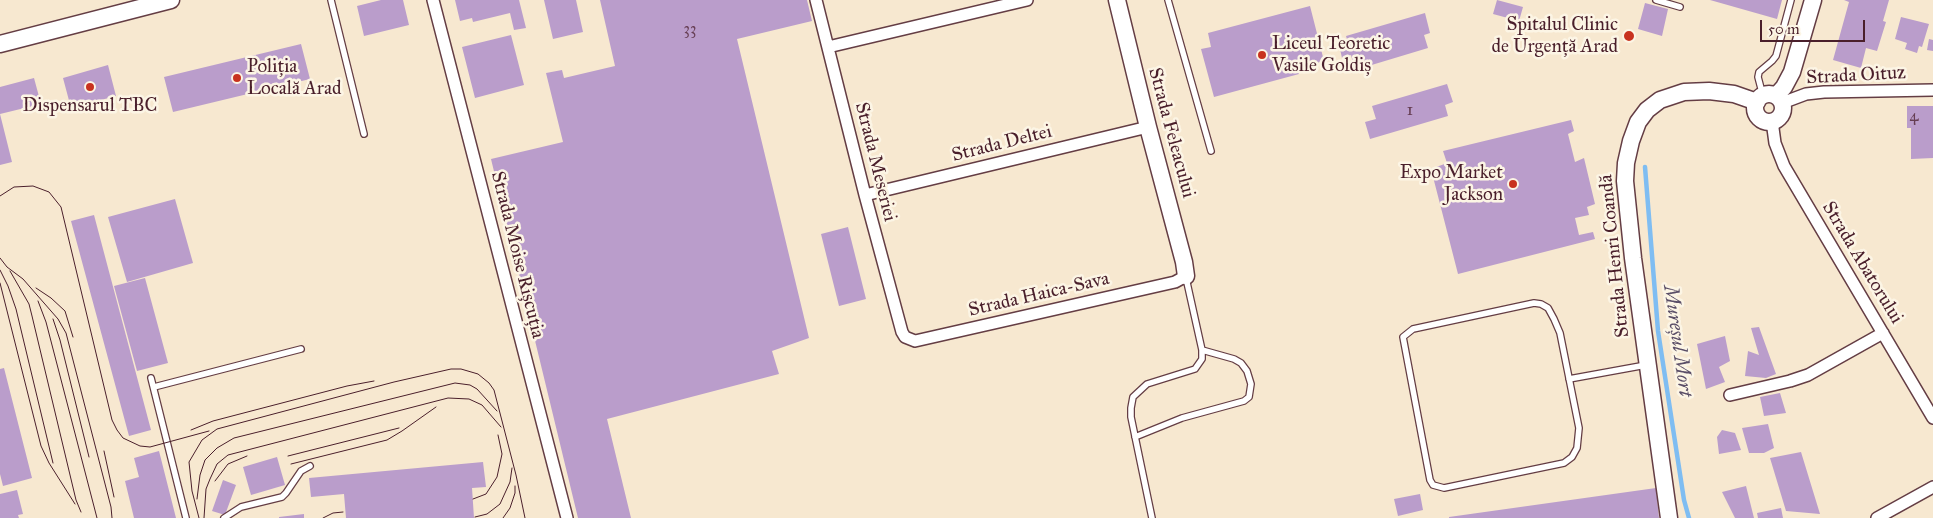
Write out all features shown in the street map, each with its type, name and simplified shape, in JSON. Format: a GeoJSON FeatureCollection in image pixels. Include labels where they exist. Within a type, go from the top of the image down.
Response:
{"type":"FeatureCollection","features":[{"type":"Feature","properties":{"kind":"street"},"geometry":{"type":"LineString","coordinates":[[0,44],[171,0]]}},
{"type":"Feature","properties":{"kind":"street","name":"Strada Moise Rișcuția"},"geometry":{"type":"LineString","coordinates":[[433,0],[567,518]]}},
{"type":"Feature","properties":{"kind":"street","name":"Strada Meseriei"},"geometry":{"type":"LineString","coordinates":[[816,0],[865,196],[902,332]]}},
{"type":"Feature","properties":{"kind":"street"},"geometry":{"type":"LineString","coordinates":[[828,47],[1027,0]]}},
{"type":"Feature","properties":{"kind":"street","name":"Strada Feleacului"},"geometry":{"type":"LineString","coordinates":[[1117,0],[1186,276]]}},
{"type":"Feature","properties":{"kind":"street"},"geometry":{"type":"LineString","coordinates":[[1770,99],[1781,116],[1772,121],[1766,121],[1759,117],[1756,110],[1784,87],[1792,72],[1813,0]]}},
{"type":"Feature","properties":{"kind":"street","name":"Strada Oituz"},"geometry":{"type":"LineString","coordinates":[[1770,99],[1824,92],[1933,90]]}},
{"type":"Feature","properties":{"kind":"street","name":"Strada Henri Coandă"},"geometry":{"type":"LineString","coordinates":[[1669,518],[1633,258],[1625,181],[1626,163],[1631,141],[1638,122],[1647,110],[1660,100],[1684,92],[1718,92],[1770,99]]}},
{"type":"Feature","properties":{"kind":"street","name":"Strada Abatorului"},"geometry":{"type":"LineString","coordinates":[[1772,121],[1775,143],[1784,166],[1933,418]]}},
{"type":"Feature","properties":{"kind":"street","name":"Strada Deltei"},"geometry":{"type":"LineString","coordinates":[[865,196],[1148,127]]}},
{"type":"Feature","properties":{"kind":"street","name":"Strada Haica-Sava"},"geometry":{"type":"LineString","coordinates":[[902,332],[905,337],[915,341],[1175,282],[1186,276]]}},
{"type":"Feature","properties":{"kind":"street"},"geometry":{"type":"LineString","coordinates":[[1730,395],[1790,382],[1808,375],[1883,333]]}},
{"type":"Feature","properties":{"kind":"street"},"geometry":{"type":"LineString","coordinates":[[1877,518],[1933,487]]}},
{"type":"Feature","properties":{"kind":"lane"},"geometry":{"type":"LineString","coordinates":[[331,0],[364,134]]}},
{"type":"Feature","properties":{"kind":"lane","name":"Strada Feleacului"},"geometry":{"type":"LineString","coordinates":[[1168,0],[1211,151]]}},
{"type":"Feature","properties":{"kind":"lane"},"geometry":{"type":"LineString","coordinates":[[1656,0],[1680,7]]}},
{"type":"Feature","properties":{"kind":"lane"},"geometry":{"type":"LineString","coordinates":[[1770,99],[1758,77],[1759,72],[1776,56],[1791,0]]}},
{"type":"Feature","properties":{"kind":"lane"},"geometry":{"type":"LineString","coordinates":[[1152,518],[1131,417],[1133,397],[1147,384],[1195,369],[1202,359],[1202,350],[1186,276]]}},
{"type":"Feature","properties":{"kind":"lane"},"geometry":{"type":"LineString","coordinates":[[1534,303],[1542,304],[1548,308],[1554,318],[1560,334],[1569,379],[1579,438],[1577,448],[1572,457],[1564,463],[1444,488],[1433,485],[1430,480],[1404,347],[1403,336],[1406,333],[1413,329],[1534,303]]}},
{"type":"Feature","properties":{"kind":"lane"},"geometry":{"type":"LineString","coordinates":[[154,387],[301,349]]}},
{"type":"Feature","properties":{"kind":"lane"},"geometry":{"type":"LineString","coordinates":[[1135,437],[1182,418],[1244,401],[1249,397],[1251,384],[1247,371],[1241,363],[1234,359],[1202,350]]}},
{"type":"Feature","properties":{"kind":"lane"},"geometry":{"type":"LineString","coordinates":[[1569,379],[1647,365]]}},
{"type":"Feature","properties":{"kind":"lane"},"geometry":{"type":"LineString","coordinates":[[151,378],[186,518]]}},
{"type":"Feature","properties":{"kind":"lane"},"geometry":{"type":"LineString","coordinates":[[224,518],[241,508],[282,497],[301,471],[310,466]]}},
{"type":"Feature","properties":{"kind":"building"},"geometry":{"type":"Polygon","coordinates":[[[381,0],[403,0],[409,25],[364,36],[357,6],[381,0]]]}},
{"type":"Feature","properties":{"kind":"building"},"geometry":{"type":"Polygon","coordinates":[[[455,0],[519,0],[526,28],[514,30],[510,13],[473,22],[472,18],[460,21],[455,0]]]}},
{"type":"Feature","properties":{"kind":"building"},"geometry":{"type":"Polygon","coordinates":[[[544,0],[576,0],[583,32],[553,39],[544,0]]]}},
{"type":"Feature","properties":{"kind":"building"},"geometry":{"type":"Polygon","coordinates":[[[600,0],[807,0],[812,21],[737,39],[809,338],[772,351],[779,374],[607,419],[631,518],[578,518],[491,159],[563,142],[546,73],[562,70],[564,78],[615,66],[600,0]]]}},
{"type":"Feature","properties":{"kind":"building"},"geometry":{"type":"Polygon","coordinates":[[[1497,0],[1523,7],[1519,21],[1493,14],[1497,0]]]}},
{"type":"Feature","properties":{"kind":"building"},"geometry":{"type":"Polygon","coordinates":[[[1710,0],[1782,0],[1777,19],[1710,0]]]}},
{"type":"Feature","properties":{"kind":"building"},"geometry":{"type":"Polygon","coordinates":[[[1844,0],[1889,0],[1883,21],[1886,22],[1877,51],[1866,48],[1861,68],[1833,60],[1849,2],[1844,0]]]}},
{"type":"Feature","properties":{"kind":"building"},"geometry":{"type":"Polygon","coordinates":[[[1645,3],[1668,9],[1662,36],[1638,29],[1645,3]]]}},
{"type":"Feature","properties":{"kind":"building","name":"Liceul Teoretic Vasile Goldiș"},"geometry":{"type":"Polygon","coordinates":[[[1310,6],[1324,61],[1297,68],[1299,74],[1214,97],[1201,49],[1211,47],[1208,33],[1310,6]]]}},
{"type":"Feature","properties":{"kind":"building"},"geometry":{"type":"Polygon","coordinates":[[[1425,13],[1430,33],[1424,35],[1428,48],[1355,70],[1351,55],[1342,58],[1340,49],[1349,46],[1346,36],[1425,13]]]}},
{"type":"Feature","properties":{"kind":"building"},"geometry":{"type":"Polygon","coordinates":[[[1901,17],[1929,24],[1922,47],[1919,46],[1917,53],[1905,49],[1907,43],[1895,39],[1901,17]]]}},
{"type":"Feature","properties":{"kind":"building"},"geometry":{"type":"Polygon","coordinates":[[[511,35],[524,85],[475,98],[462,47],[511,35]]]}},
{"type":"Feature","properties":{"kind":"building"},"geometry":{"type":"Polygon","coordinates":[[[1929,39],[1933,40],[1933,51],[1927,50],[1929,39]]]}},
{"type":"Feature","properties":{"kind":"building","name":"Poliția Locală Arad"},"geometry":{"type":"Polygon","coordinates":[[[301,44],[310,79],[173,112],[164,77],[301,44]]]}},
{"type":"Feature","properties":{"kind":"building","name":"Dispensarul TBC"},"geometry":{"type":"Polygon","coordinates":[[[108,65],[116,96],[71,108],[63,78],[108,65]]]}},
{"type":"Feature","properties":{"kind":"building"},"geometry":{"type":"Polygon","coordinates":[[[34,78],[41,104],[0,114],[0,87],[34,78]]]}},
{"type":"Feature","properties":{"kind":"building"},"geometry":{"type":"Polygon","coordinates":[[[1447,84],[1453,102],[1445,105],[1448,116],[1370,139],[1365,122],[1376,119],[1372,106],[1447,84]]]}},
{"type":"Feature","properties":{"kind":"building"},"geometry":{"type":"Polygon","coordinates":[[[1907,106],[1933,106],[1933,158],[1911,159],[1911,128],[1907,128],[1907,106]]]}},
{"type":"Feature","properties":{"kind":"building"},"geometry":{"type":"Polygon","coordinates":[[[0,114],[12,162],[0,165],[0,114]]]}},
{"type":"Feature","properties":{"kind":"building","name":"Expo Market Jackson"},"geometry":{"type":"Polygon","coordinates":[[[1571,120],[1574,131],[1568,134],[1575,162],[1584,158],[1595,204],[1587,207],[1589,215],[1575,218],[1579,235],[1593,232],[1595,239],[1458,274],[1431,169],[1447,163],[1443,151],[1571,120]]]}},
{"type":"Feature","properties":{"kind":"building"},"geometry":{"type":"Polygon","coordinates":[[[175,199],[193,263],[127,282],[108,217],[175,199]]]}},
{"type":"Feature","properties":{"kind":"building"},"geometry":{"type":"Polygon","coordinates":[[[94,215],[151,430],[129,436],[71,221],[94,215]]]}},
{"type":"Feature","properties":{"kind":"building"},"geometry":{"type":"Polygon","coordinates":[[[848,227],[866,299],[839,306],[821,234],[848,227]]]}},
{"type":"Feature","properties":{"kind":"building"},"geometry":{"type":"Polygon","coordinates":[[[145,278],[168,363],[137,371],[114,286],[145,278]]]}},
{"type":"Feature","properties":{"kind":"building"},"geometry":{"type":"Polygon","coordinates":[[[1759,327],[1776,374],[1766,378],[1745,376],[1748,351],[1759,355],[1751,328],[1759,327]]]}},
{"type":"Feature","properties":{"kind":"building"},"geometry":{"type":"Polygon","coordinates":[[[1725,336],[1730,361],[1719,367],[1725,382],[1706,389],[1697,344],[1725,336]]]}},
{"type":"Feature","properties":{"kind":"building"},"geometry":{"type":"Polygon","coordinates":[[[4,368],[32,478],[3,486],[0,474],[0,369],[4,368]]]}},
{"type":"Feature","properties":{"kind":"building"},"geometry":{"type":"Polygon","coordinates":[[[1780,393],[1786,413],[1764,416],[1760,397],[1780,393]]]}},
{"type":"Feature","properties":{"kind":"building"},"geometry":{"type":"Polygon","coordinates":[[[1768,424],[1774,448],[1764,453],[1749,453],[1742,428],[1768,424]]]}},
{"type":"Feature","properties":{"kind":"building"},"geometry":{"type":"Polygon","coordinates":[[[1722,430],[1735,433],[1741,450],[1719,454],[1717,437],[1722,430]]]}},
{"type":"Feature","properties":{"kind":"building"},"geometry":{"type":"Polygon","coordinates":[[[159,451],[176,518],[134,518],[125,481],[139,477],[134,458],[159,451]]]}},
{"type":"Feature","properties":{"kind":"building"},"geometry":{"type":"Polygon","coordinates":[[[1801,452],[1820,514],[1786,511],[1770,458],[1801,452]]]}},
{"type":"Feature","properties":{"kind":"building"},"geometry":{"type":"Polygon","coordinates":[[[277,457],[285,485],[251,495],[243,467],[277,457]]]}},
{"type":"Feature","properties":{"kind":"building"},"geometry":{"type":"Polygon","coordinates":[[[483,462],[486,487],[472,488],[474,518],[346,518],[344,494],[311,497],[309,478],[483,462]]]}},
{"type":"Feature","properties":{"kind":"building"},"geometry":{"type":"Polygon","coordinates":[[[223,480],[236,485],[225,515],[212,511],[223,480]]]}},
{"type":"Feature","properties":{"kind":"building"},"geometry":{"type":"Polygon","coordinates":[[[1746,486],[1754,518],[1735,518],[1722,492],[1746,486]]]}},
{"type":"Feature","properties":{"kind":"building"},"geometry":{"type":"Polygon","coordinates":[[[1656,488],[1659,518],[1449,518],[1449,517],[1656,488]]]}},
{"type":"Feature","properties":{"kind":"building"},"geometry":{"type":"Polygon","coordinates":[[[17,490],[23,514],[18,515],[19,518],[0,518],[0,494],[17,490]]]}},
{"type":"Feature","properties":{"kind":"building"},"geometry":{"type":"Polygon","coordinates":[[[1420,494],[1423,510],[1398,516],[1394,499],[1420,494]]]}},
{"type":"Feature","properties":{"kind":"building"},"geometry":{"type":"Polygon","coordinates":[[[1781,508],[1783,518],[1758,518],[1757,513],[1781,508]]]}},
{"type":"Feature","properties":{"kind":"building"},"geometry":{"type":"Polygon","coordinates":[[[304,514],[304,518],[279,518],[279,517],[304,514]]]}},
{"type":"Feature","properties":{"kind":"waterway","name":"Mureșul Mort"},"geometry":{"type":"LineString","coordinates":[[1645,167],[1658,331],[1684,500],[1689,518]]}},
{"type":"Feature","properties":{"kind":"tram line"},"geometry":{"type":"LineString","coordinates":[[0,196],[14,187],[33,186],[49,192],[61,207],[112,420],[123,438],[140,446],[150,447],[209,431]]}},
{"type":"Feature","properties":{"kind":"tram line"},"geometry":{"type":"LineString","coordinates":[[0,258],[7,267],[23,279],[58,319],[66,333],[111,507],[112,518]]}},
{"type":"Feature","properties":{"kind":"tram line"},"geometry":{"type":"LineString","coordinates":[[0,270],[16,309],[53,463]]}},
{"type":"Feature","properties":{"kind":"tram line"},"geometry":{"type":"LineString","coordinates":[[10,271],[29,304],[76,500],[81,512]]}},
{"type":"Feature","properties":{"kind":"tram line"},"geometry":{"type":"LineString","coordinates":[[0,283],[41,446],[49,463],[75,504]]}},
{"type":"Feature","properties":{"kind":"tram line"},"geometry":{"type":"LineString","coordinates":[[36,288],[65,311],[73,337]]}},
{"type":"Feature","properties":{"kind":"tram line"},"geometry":{"type":"LineString","coordinates":[[38,301],[46,322],[97,518]]}},
{"type":"Feature","properties":{"kind":"tram line"},"geometry":{"type":"LineString","coordinates":[[53,319],[89,457]]}},
{"type":"Feature","properties":{"kind":"tram line"},"geometry":{"type":"LineString","coordinates":[[199,518],[192,491],[189,462],[202,440],[217,429],[394,382],[451,369],[461,369],[478,374],[494,390],[525,518]]}},
{"type":"Feature","properties":{"kind":"tram line"},"geometry":{"type":"LineString","coordinates":[[191,430],[213,421],[347,386],[374,381]]}},
{"type":"Feature","properties":{"kind":"tram line"},"geometry":{"type":"LineString","coordinates":[[197,499],[200,475],[205,460],[217,448],[234,438],[455,383],[470,385],[477,389],[497,411]]}},
{"type":"Feature","properties":{"kind":"tram line"},"geometry":{"type":"LineString","coordinates":[[204,518],[206,489],[217,464],[228,455],[448,398],[469,399],[482,405],[501,427]]}},
{"type":"Feature","properties":{"kind":"tram line"},"geometry":{"type":"LineString","coordinates":[[291,464],[387,440],[436,407]]}},
{"type":"Feature","properties":{"kind":"tram line"},"geometry":{"type":"LineString","coordinates":[[288,456],[399,428]]}},
{"type":"Feature","properties":{"kind":"tram line"},"geometry":{"type":"LineString","coordinates":[[473,499],[486,494],[497,477],[502,454],[498,435]]}},
{"type":"Feature","properties":{"kind":"tram line"},"geometry":{"type":"LineString","coordinates":[[104,451],[114,497]]}},
{"type":"Feature","properties":{"kind":"tram line"},"geometry":{"type":"LineString","coordinates":[[215,481],[228,464],[247,456]]}},
{"type":"Feature","properties":{"kind":"tram line"},"geometry":{"type":"LineString","coordinates":[[475,517],[487,514],[500,504],[510,482],[512,468]]}},
{"type":"Feature","properties":{"kind":"tram line"},"geometry":{"type":"LineString","coordinates":[[503,518],[510,508],[515,493],[515,486]]}},
{"type":"Feature","properties":{"kind":"tram line"},"geometry":{"type":"LineString","coordinates":[[323,518],[333,513],[343,512]]}},
{"type":"Feature","properties":{"kind":"place","name":"Spitalul Clinic de Urgență Arad"},"geometry":{"type":"Point","coordinates":[1629,36]}},
{"type":"Feature","properties":{"kind":"place","name":"Liceul Teoretic Vasile Goldiș"},"geometry":{"type":"Point","coordinates":[1262,55]}},
{"type":"Feature","properties":{"kind":"place","name":"Poliția Locală Arad"},"geometry":{"type":"Point","coordinates":[237,78]}},
{"type":"Feature","properties":{"kind":"place","name":"Dispensarul TBC"},"geometry":{"type":"Point","coordinates":[90,87]}},
{"type":"Feature","properties":{"kind":"place","name":"Expo Market Jackson"},"geometry":{"type":"Point","coordinates":[1513,184]}}]}
